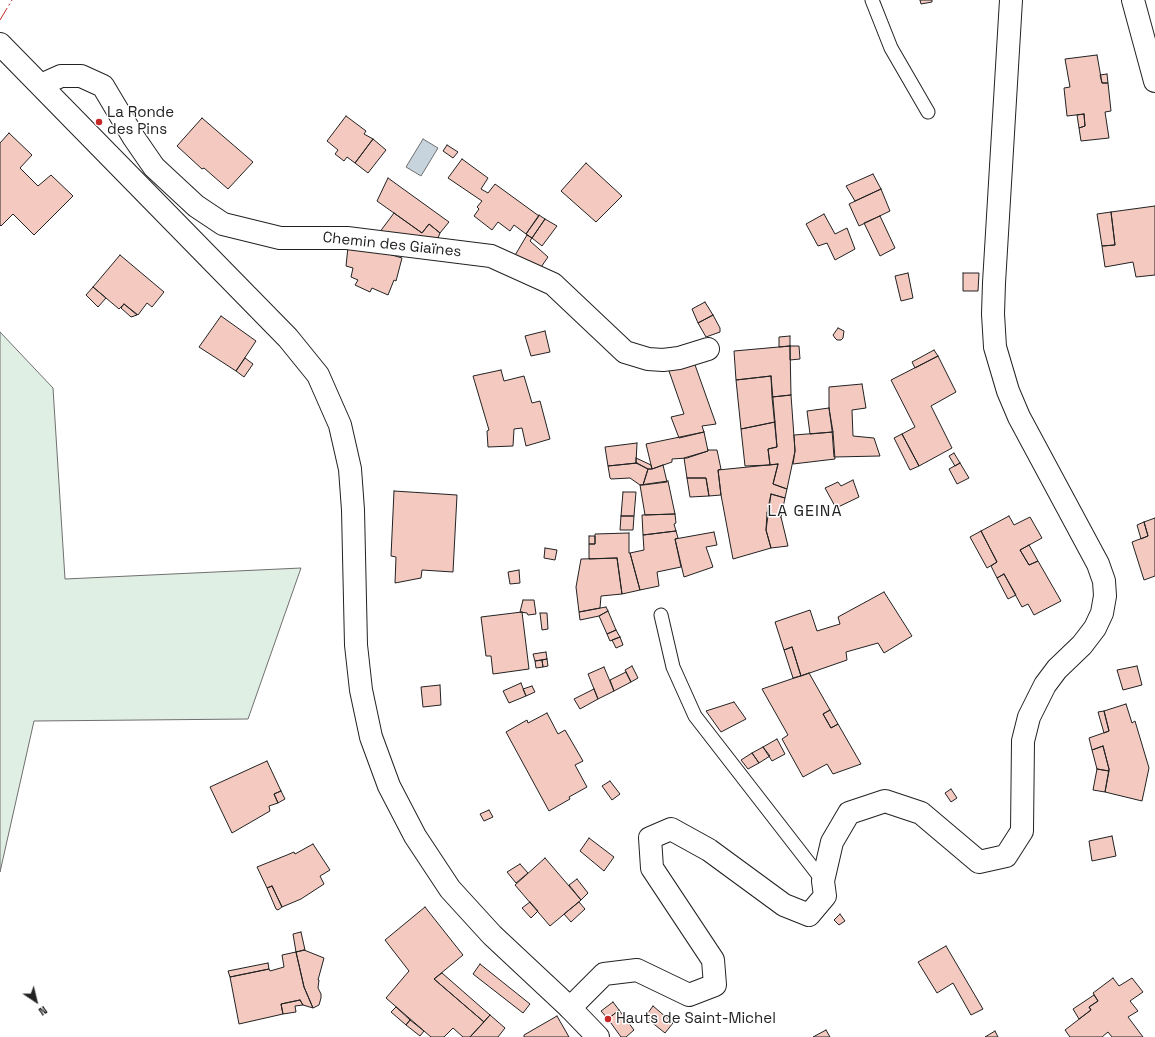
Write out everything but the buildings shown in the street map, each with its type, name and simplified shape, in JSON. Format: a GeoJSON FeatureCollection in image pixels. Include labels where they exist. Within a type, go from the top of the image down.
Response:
{"type":"FeatureCollection","features":[{"type":"Feature","properties":{"kind":"street"},"geometry":{"type":"LineString","coordinates":[[570,1008],[604,974],[637,970],[689,995],[715,985],[713,960],[652,868],[650,838],[671,829],[709,850],[784,905],[810,915],[825,896],[823,881],[832,842],[849,813],[885,801],[921,813],[979,862],[1006,856],[1022,831],[1023,741],[1029,717],[1045,685],[1057,669],[1082,645],[1095,628],[1102,613],[1106,596],[1104,581],[1098,564],[1019,417],[1008,391],[995,347],[993,314],[994,282],[1011,0]]}},
{"type":"Feature","properties":{"kind":"street"},"geometry":{"type":"LineString","coordinates":[[1133,0],[1155,81]]}},
{"type":"Feature","properties":{"kind":"street"},"geometry":{"type":"LineString","coordinates":[[0,44],[288,338],[318,376],[340,425],[350,470],[353,510],[356,644],[361,690],[371,737],[389,786],[415,836],[450,889],[492,935],[570,1008],[598,1037]]}},
{"type":"Feature","properties":{"kind":"street","name":"Chemin des Giaïnes"},"geometry":{"type":"LineString","coordinates":[[41,85],[61,76],[81,76],[103,86],[134,138],[154,167],[196,206],[223,224],[280,238],[347,238],[491,256],[552,284],[624,352],[648,359],[663,360],[679,358],[708,349]]}},
{"type":"Feature","properties":{"kind":"lane"},"geometry":{"type":"LineString","coordinates":[[872,0],[891,48],[928,112]]}},
{"type":"Feature","properties":{"kind":"lane"},"geometry":{"type":"LineString","coordinates":[[661,615],[672,667],[695,716],[823,881]]}},
{"type":"Feature","properties":{"kind":"green space"},"geometry":{"type":"Polygon","coordinates":[[[0,332],[53,388],[65,579],[301,568],[248,719],[34,721],[0,872],[0,332]]]}},
{"type":"Feature","properties":{"kind":"shaded area"},"geometry":{"type":"Polygon","coordinates":[[[423,139],[438,148],[421,176],[406,167],[423,139]]]}},
{"type":"Feature","properties":{"kind":"power"},"geometry":{"type":"LineString","coordinates":[[0,20],[12,0]]}},
{"type":"Feature","properties":{"kind":"place","name":"La Ronde des Pins"},"geometry":{"type":"Point","coordinates":[99,122]}},
{"type":"Feature","properties":{"kind":"place","name":"Hauts de Saint-Michel"},"geometry":{"type":"Point","coordinates":[608,1019]}},
{"type":"Feature","properties":{"kind":"district","name":"LA GEINA"},"geometry":{"type":"Point","coordinates":[805,512]}}]}
